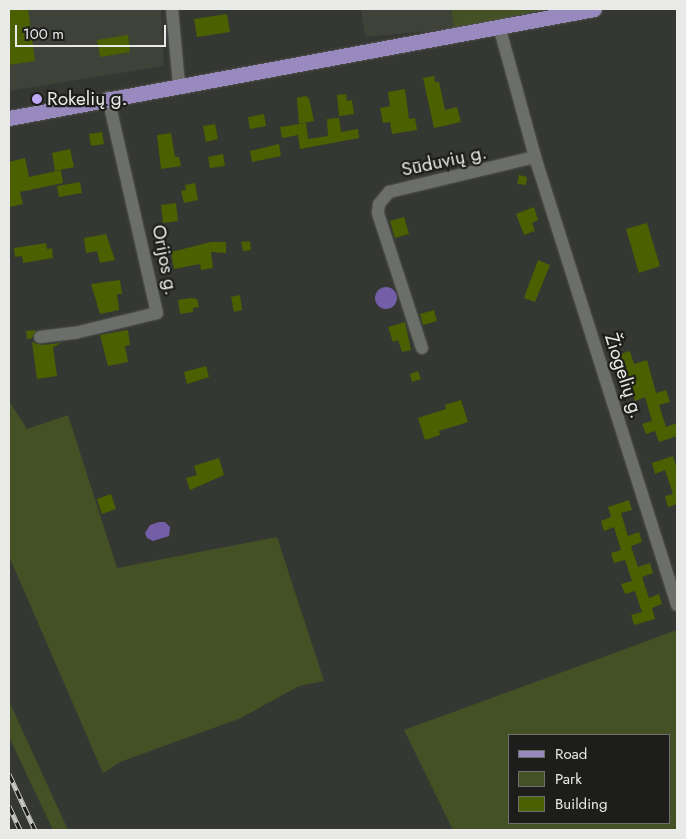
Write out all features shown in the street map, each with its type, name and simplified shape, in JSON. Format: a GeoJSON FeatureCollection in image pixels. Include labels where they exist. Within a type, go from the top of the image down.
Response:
{"type":"FeatureCollection","features":[{"type":"Feature","properties":{"kind":"main road"},"geometry":{"type":"LineString","coordinates":[[9,118],[179,84],[594,9]]}},
{"type":"Feature","properties":{"kind":"street"},"geometry":{"type":"LineString","coordinates":[[172,9],[179,84]]}},
{"type":"Feature","properties":{"kind":"street"},"geometry":{"type":"LineString","coordinates":[[500,26],[535,158]]}},
{"type":"Feature","properties":{"kind":"street","name":"Orijos g."},"geometry":{"type":"LineString","coordinates":[[40,338],[75,333],[156,313],[108,98]]}},
{"type":"Feature","properties":{"kind":"street","name":"Sūduvių g."},"geometry":{"type":"LineString","coordinates":[[422,348],[378,213],[378,204],[389,192],[535,158]]}},
{"type":"Feature","properties":{"kind":"street","name":"Žiogelių g."},"geometry":{"type":"LineString","coordinates":[[535,158],[677,605]]}},
{"type":"Feature","properties":{"kind":"shaded area"},"geometry":{"type":"Polygon","coordinates":[[[9,9],[161,9],[164,66],[9,91],[9,9]]]}},
{"type":"Feature","properties":{"kind":"shaded area"},"geometry":{"type":"Polygon","coordinates":[[[361,9],[451,9],[454,29],[365,37],[361,9]]]}},
{"type":"Feature","properties":{"kind":"shaded area"},"geometry":{"type":"Polygon","coordinates":[[[382,287],[390,287],[397,294],[397,302],[390,309],[382,309],[375,302],[375,294],[382,287]]]}},
{"type":"Feature","properties":{"kind":"shaded area"},"geometry":{"type":"Polygon","coordinates":[[[165,522],[170,527],[169,536],[153,541],[147,538],[145,533],[150,525],[165,522]]]}},
{"type":"Feature","properties":{"kind":"green space"},"geometry":{"type":"Polygon","coordinates":[[[451,9],[550,9],[454,29],[451,9]]]}},
{"type":"Feature","properties":{"kind":"green space"},"geometry":{"type":"Polygon","coordinates":[[[9,401],[27,429],[68,415],[117,568],[277,537],[324,681],[299,686],[241,718],[120,762],[103,773],[9,556],[9,401]]]}},
{"type":"Feature","properties":{"kind":"green space"},"geometry":{"type":"Polygon","coordinates":[[[677,630],[677,830],[453,830],[404,730],[677,630]]]}},
{"type":"Feature","properties":{"kind":"green space"},"geometry":{"type":"Polygon","coordinates":[[[9,701],[68,830],[53,830],[9,737],[9,701]]]}},
{"type":"Feature","properties":{"kind":"building"},"geometry":{"type":"Polygon","coordinates":[[[9,9],[28,9],[35,61],[9,65],[9,9]]]}},
{"type":"Feature","properties":{"kind":"building"},"geometry":{"type":"Polygon","coordinates":[[[227,14],[230,32],[197,37],[194,19],[227,14]]]}},
{"type":"Feature","properties":{"kind":"building"},"geometry":{"type":"Polygon","coordinates":[[[128,35],[130,52],[100,57],[97,40],[128,35]]]}},
{"type":"Feature","properties":{"kind":"building"},"geometry":{"type":"Polygon","coordinates":[[[434,76],[435,82],[439,82],[445,110],[457,107],[461,122],[434,128],[423,78],[434,76]]]}},
{"type":"Feature","properties":{"kind":"building"},"geometry":{"type":"Polygon","coordinates":[[[405,89],[409,119],[415,118],[417,130],[392,134],[390,122],[383,123],[380,108],[390,106],[388,92],[405,89]]]}},
{"type":"Feature","properties":{"kind":"building"},"geometry":{"type":"Polygon","coordinates":[[[346,94],[347,101],[352,100],[354,114],[339,116],[337,95],[346,94]]]}},
{"type":"Feature","properties":{"kind":"building"},"geometry":{"type":"Polygon","coordinates":[[[305,96],[309,98],[314,121],[299,124],[297,98],[305,96]]]}},
{"type":"Feature","properties":{"kind":"building"},"geometry":{"type":"Polygon","coordinates":[[[264,114],[266,126],[250,129],[248,117],[264,114]]]}},
{"type":"Feature","properties":{"kind":"building"},"geometry":{"type":"Polygon","coordinates":[[[339,118],[341,132],[358,129],[359,138],[300,149],[298,135],[282,138],[280,127],[306,123],[308,139],[328,136],[327,119],[339,118]]]}},
{"type":"Feature","properties":{"kind":"building"},"geometry":{"type":"Polygon","coordinates":[[[215,124],[218,139],[206,142],[203,126],[215,124]]]}},
{"type":"Feature","properties":{"kind":"building"},"geometry":{"type":"Polygon","coordinates":[[[102,132],[104,144],[91,146],[89,134],[102,132]]]}},
{"type":"Feature","properties":{"kind":"building"},"geometry":{"type":"Polygon","coordinates":[[[171,133],[175,157],[179,157],[181,166],[161,169],[157,135],[171,133]]]}},
{"type":"Feature","properties":{"kind":"building"},"geometry":{"type":"Polygon","coordinates":[[[279,144],[281,156],[252,162],[250,151],[279,144]]]}},
{"type":"Feature","properties":{"kind":"building"},"geometry":{"type":"Polygon","coordinates":[[[70,149],[74,167],[55,171],[52,153],[70,149]]]}},
{"type":"Feature","properties":{"kind":"building"},"geometry":{"type":"Polygon","coordinates":[[[223,154],[225,166],[210,168],[208,157],[223,154]]]}},
{"type":"Feature","properties":{"kind":"building"},"geometry":{"type":"Polygon","coordinates":[[[25,158],[29,177],[61,170],[63,183],[20,192],[23,204],[10,207],[9,162],[25,158]]]}},
{"type":"Feature","properties":{"kind":"building"},"geometry":{"type":"Polygon","coordinates":[[[519,175],[527,177],[526,185],[517,184],[519,175]]]}},
{"type":"Feature","properties":{"kind":"building"},"geometry":{"type":"Polygon","coordinates":[[[80,182],[82,193],[59,197],[57,186],[80,182]]]}},
{"type":"Feature","properties":{"kind":"building"},"geometry":{"type":"Polygon","coordinates":[[[195,183],[198,200],[184,203],[181,191],[186,190],[185,185],[195,183]]]}},
{"type":"Feature","properties":{"kind":"building"},"geometry":{"type":"Polygon","coordinates":[[[176,203],[178,221],[163,223],[161,205],[176,203]]]}},
{"type":"Feature","properties":{"kind":"building"},"geometry":{"type":"Polygon","coordinates":[[[534,207],[538,220],[532,223],[535,231],[524,235],[516,214],[534,207]]]}},
{"type":"Feature","properties":{"kind":"building"},"geometry":{"type":"Polygon","coordinates":[[[404,217],[409,234],[395,238],[390,221],[404,217]]]}},
{"type":"Feature","properties":{"kind":"building"},"geometry":{"type":"Polygon","coordinates":[[[647,223],[660,266],[639,273],[626,229],[647,223]]]}},
{"type":"Feature","properties":{"kind":"building"},"geometry":{"type":"Polygon","coordinates":[[[106,234],[115,260],[100,263],[97,251],[86,253],[84,238],[106,234]]]}},
{"type":"Feature","properties":{"kind":"building"},"geometry":{"type":"Polygon","coordinates":[[[250,241],[251,250],[243,251],[241,242],[250,241]]]}},
{"type":"Feature","properties":{"kind":"building"},"geometry":{"type":"Polygon","coordinates":[[[211,242],[226,242],[226,253],[211,252],[213,268],[201,270],[200,264],[174,269],[171,252],[211,242]]]}},
{"type":"Feature","properties":{"kind":"building"},"geometry":{"type":"Polygon","coordinates":[[[46,243],[47,249],[52,248],[53,258],[23,263],[22,256],[15,257],[14,248],[46,243]]]}},
{"type":"Feature","properties":{"kind":"building"},"geometry":{"type":"Polygon","coordinates":[[[538,260],[550,265],[535,302],[524,298],[538,260]]]}},
{"type":"Feature","properties":{"kind":"building"},"geometry":{"type":"Polygon","coordinates":[[[120,280],[122,294],[117,294],[119,310],[100,314],[91,284],[120,280]]]}},
{"type":"Feature","properties":{"kind":"building"},"geometry":{"type":"Polygon","coordinates":[[[240,295],[242,310],[234,312],[231,297],[240,295]]]}},
{"type":"Feature","properties":{"kind":"building"},"geometry":{"type":"Polygon","coordinates":[[[197,299],[199,307],[193,308],[193,312],[180,314],[178,300],[197,299]]]}},
{"type":"Feature","properties":{"kind":"building"},"geometry":{"type":"Polygon","coordinates":[[[434,310],[437,321],[423,325],[420,314],[434,310]]]}},
{"type":"Feature","properties":{"kind":"building"},"geometry":{"type":"Polygon","coordinates":[[[405,322],[411,350],[402,352],[398,340],[393,342],[388,327],[405,322]]]}},
{"type":"Feature","properties":{"kind":"building"},"geometry":{"type":"Polygon","coordinates":[[[36,330],[32,338],[27,339],[26,331],[36,330]]]}},
{"type":"Feature","properties":{"kind":"building"},"geometry":{"type":"Polygon","coordinates":[[[128,330],[130,345],[125,346],[128,362],[108,366],[100,335],[128,330]]]}},
{"type":"Feature","properties":{"kind":"building"},"geometry":{"type":"Polygon","coordinates":[[[32,342],[41,345],[62,343],[53,347],[57,376],[37,379],[32,342]]]}},
{"type":"Feature","properties":{"kind":"building"},"geometry":{"type":"Polygon","coordinates":[[[630,351],[634,364],[647,360],[656,393],[666,390],[670,402],[659,405],[666,427],[677,423],[677,436],[659,442],[655,431],[646,434],[642,424],[652,421],[645,397],[635,401],[620,354],[630,351]]]}},
{"type":"Feature","properties":{"kind":"building"},"geometry":{"type":"Polygon","coordinates":[[[206,366],[209,377],[187,384],[184,372],[206,366]]]}},
{"type":"Feature","properties":{"kind":"building"},"geometry":{"type":"Polygon","coordinates":[[[418,371],[421,379],[412,382],[410,374],[418,371]]]}},
{"type":"Feature","properties":{"kind":"building"},"geometry":{"type":"Polygon","coordinates":[[[461,400],[468,422],[439,431],[440,435],[425,440],[418,418],[446,409],[445,405],[461,400]]]}},
{"type":"Feature","properties":{"kind":"building"},"geometry":{"type":"Polygon","coordinates":[[[673,456],[677,470],[677,504],[668,507],[665,496],[673,494],[665,470],[655,474],[652,463],[673,456]]]}},
{"type":"Feature","properties":{"kind":"building"},"geometry":{"type":"Polygon","coordinates":[[[219,458],[224,475],[190,490],[186,478],[197,475],[194,466],[219,458]]]}},
{"type":"Feature","properties":{"kind":"building"},"geometry":{"type":"Polygon","coordinates":[[[111,494],[116,509],[102,514],[97,499],[111,494]]]}},
{"type":"Feature","properties":{"kind":"building"},"geometry":{"type":"Polygon","coordinates":[[[629,500],[632,510],[621,513],[628,536],[639,532],[642,542],[631,546],[638,567],[650,563],[653,573],[642,577],[649,598],[659,594],[662,604],[652,608],[655,619],[634,625],[631,615],[642,612],[635,591],[625,594],[621,584],[632,581],[625,560],[614,563],[611,553],[621,550],[614,527],[604,531],[601,521],[611,517],[608,507],[629,500]]]}},
{"type":"Feature","properties":{"kind":"railway"},"geometry":{"type":"LineString","coordinates":[[9,774],[35,830]]}},
{"type":"Feature","properties":{"kind":"railway"},"geometry":{"type":"LineString","coordinates":[[9,806],[20,830]]}},
{"type":"Feature","properties":{"kind":"place","name":"Rokelių g."},"geometry":{"type":"Point","coordinates":[37,99]}}]}
